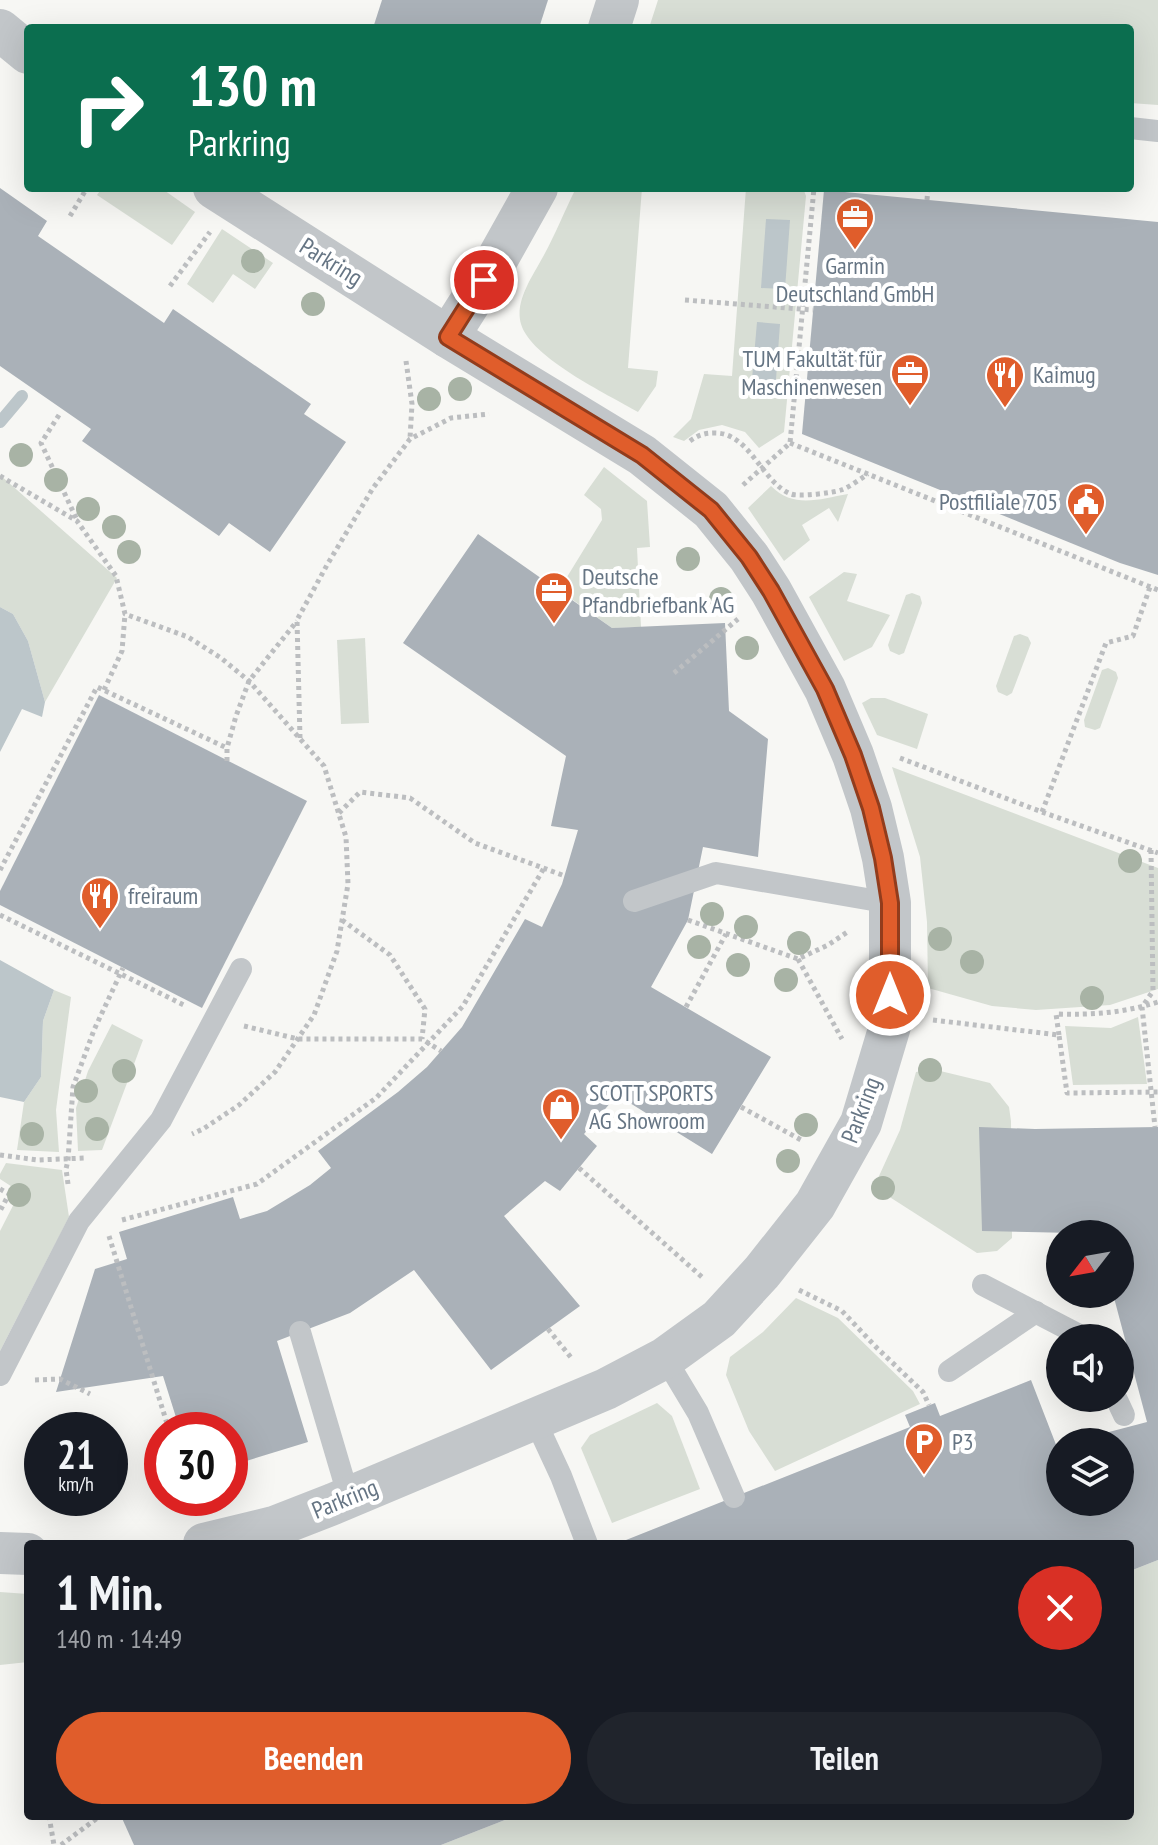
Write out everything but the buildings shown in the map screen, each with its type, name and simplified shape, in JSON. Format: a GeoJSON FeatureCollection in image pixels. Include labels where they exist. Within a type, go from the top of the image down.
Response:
{"type":"FeatureCollection","features":[{"type":"Feature","properties":{"kind":"street"},"geometry":{"type":"LineString","coordinates":[[610,24],[618,0]]}},
{"type":"Feature","properties":{"kind":"street"},"geometry":{"type":"LineString","coordinates":[[0,30],[24,50]]}},
{"type":"Feature","properties":{"kind":"street"},"geometry":{"type":"LineString","coordinates":[[448,337],[535,192]]}},
{"type":"Feature","properties":{"kind":"street","name":"Parkring"},"geometry":{"type":"LineString","coordinates":[[220,1540],[274,1527],[349,1498],[606,1389],[665,1358],[719,1319],[762,1272],[815,1205],[861,1123],[890,1026],[890,903],[871,808],[825,689],[749,557],[711,510],[642,455],[224,195]]}},
{"type":"Feature","properties":{"kind":"street"},"geometry":{"type":"LineString","coordinates":[[0,1553],[24,1554]]}},
{"type":"Feature","properties":{"kind":"lane"},"geometry":{"type":"LineString","coordinates":[[1134,128],[1158,131]]}},
{"type":"Feature","properties":{"kind":"lane"},"geometry":{"type":"LineString","coordinates":[[634,901],[716,873],[890,903]]}},
{"type":"Feature","properties":{"kind":"lane"},"geometry":{"type":"LineString","coordinates":[[1,1373],[79,1221],[161,1120],[241,969]]}},
{"type":"Feature","properties":{"kind":"lane"},"geometry":{"type":"LineString","coordinates":[[983,1285],[1059,1324]]}},
{"type":"Feature","properties":{"kind":"lane"},"geometry":{"type":"LineString","coordinates":[[949,1371],[1036,1312]]}},
{"type":"Feature","properties":{"kind":"lane"},"geometry":{"type":"LineString","coordinates":[[300,1332],[349,1498]]}},
{"type":"Feature","properties":{"kind":"lane"},"geometry":{"type":"LineString","coordinates":[[665,1358],[698,1413],[734,1497]]}},
{"type":"Feature","properties":{"kind":"lane"},"geometry":{"type":"LineString","coordinates":[[535,1420],[585,1540]]}},
{"type":"Feature","properties":{"kind":"path"},"geometry":{"type":"LineString","coordinates":[[70,216],[85,192]]}},
{"type":"Feature","properties":{"kind":"path"},"geometry":{"type":"LineString","coordinates":[[741,487],[790,443],[814,192]]}},
{"type":"Feature","properties":{"kind":"path"},"geometry":{"type":"LineString","coordinates":[[927,200],[928,192]]}},
{"type":"Feature","properties":{"kind":"path"},"geometry":{"type":"LineString","coordinates":[[170,286],[224,212],[224,195]]}},
{"type":"Feature","properties":{"kind":"path"},"geometry":{"type":"LineString","coordinates":[[685,300],[813,310]]}},
{"type":"Feature","properties":{"kind":"path"},"geometry":{"type":"LineString","coordinates":[[402,347],[412,404],[410,439]]}},
{"type":"Feature","properties":{"kind":"path"},"geometry":{"type":"LineString","coordinates":[[227,761],[227,748],[249,681],[297,620],[373,488],[410,439],[451,418],[496,413]]}},
{"type":"Feature","properties":{"kind":"path"},"geometry":{"type":"LineString","coordinates":[[59,415],[41,443],[77,521],[116,576],[125,614],[122,651],[104,690]]}},
{"type":"Feature","properties":{"kind":"path"},"geometry":{"type":"LineString","coordinates":[[682,448],[697,436],[722,433],[737,440],[782,490],[795,496],[841,490],[869,473]]}},
{"type":"Feature","properties":{"kind":"path"},"geometry":{"type":"LineString","coordinates":[[790,443],[1158,590]]}},
{"type":"Feature","properties":{"kind":"path"},"geometry":{"type":"LineString","coordinates":[[0,476],[77,521]]}},
{"type":"Feature","properties":{"kind":"path"},"geometry":{"type":"LineString","coordinates":[[1042,812],[1106,643],[1133,636],[1150,587]]}},
{"type":"Feature","properties":{"kind":"path"},"geometry":{"type":"LineString","coordinates":[[125,614],[188,637],[249,681]]}},
{"type":"Feature","properties":{"kind":"path"},"geometry":{"type":"LineString","coordinates":[[674,673],[744,615]]}},
{"type":"Feature","properties":{"kind":"path"},"geometry":{"type":"LineString","coordinates":[[297,620],[300,738]]}},
{"type":"Feature","properties":{"kind":"path"},"geometry":{"type":"LineString","coordinates":[[7,877],[0,871],[97,687],[227,748]]}},
{"type":"Feature","properties":{"kind":"path"},"geometry":{"type":"LineString","coordinates":[[853,755],[881,751],[1155,852],[1153,991],[1142,1007],[1155,1092],[1155,1127]]}},
{"type":"Feature","properties":{"kind":"path"},"geometry":{"type":"LineString","coordinates":[[339,813],[360,792],[410,798],[475,843],[565,876]]}},
{"type":"Feature","properties":{"kind":"path"},"geometry":{"type":"LineString","coordinates":[[120,1221],[257,1184],[376,1098],[425,1041],[463,1006],[544,868]]}},
{"type":"Feature","properties":{"kind":"path"},"geometry":{"type":"LineString","coordinates":[[0,915],[215,1019],[298,1039],[425,1041],[441,1051]]}},
{"type":"Feature","properties":{"kind":"path"},"geometry":{"type":"LineString","coordinates":[[342,920],[390,955],[425,1009],[425,1041]]}},
{"type":"Feature","properties":{"kind":"path"},"geometry":{"type":"LineString","coordinates":[[688,920],[798,959],[849,1051]]}},
{"type":"Feature","properties":{"kind":"path"},"geometry":{"type":"LineString","coordinates":[[798,959],[828,945],[854,927]]}},
{"type":"Feature","properties":{"kind":"path"},"geometry":{"type":"LineString","coordinates":[[686,1007],[726,934]]}},
{"type":"Feature","properties":{"kind":"path"},"geometry":{"type":"LineString","coordinates":[[1,1157],[68,1160],[73,1087],[94,1030],[123,968]]}},
{"type":"Feature","properties":{"kind":"path"},"geometry":{"type":"LineString","coordinates":[[1155,1092],[1067,1093],[1056,1014],[1097,1015],[1158,1002]]}},
{"type":"Feature","properties":{"kind":"path"},"geometry":{"type":"LineString","coordinates":[[920,1019],[1059,1035]]}},
{"type":"Feature","properties":{"kind":"path"},"geometry":{"type":"LineString","coordinates":[[741,1107],[840,1161]]}},
{"type":"Feature","properties":{"kind":"path"},"geometry":{"type":"LineString","coordinates":[[579,1168],[733,1304]]}},
{"type":"Feature","properties":{"kind":"path"},"geometry":{"type":"LineString","coordinates":[[0,1189],[9,1194],[0,1211]]}},
{"type":"Feature","properties":{"kind":"path"},"geometry":{"type":"LineString","coordinates":[[105,1225],[163,1412]]}},
{"type":"Feature","properties":{"kind":"path"},"geometry":{"type":"LineString","coordinates":[[762,1272],[842,1311],[923,1392],[929,1405]]}},
{"type":"Feature","properties":{"kind":"path"},"geometry":{"type":"LineString","coordinates":[[1,1373],[17,1381],[60,1379],[90,1394]]}},
{"type":"Feature","properties":{"kind":"path"},"geometry":{"type":"LineString","coordinates":[[50,1820],[54,1845]]}},
{"type":"Feature","properties":{"kind":"path"},"geometry":{"type":"LineString","coordinates":[[61,1845],[95,1820]]}},
{"type":"Feature","properties":{"kind":"shaded area"},"geometry":{"type":"Polygon","coordinates":[[[658,0],[1158,0],[1158,105],[1134,103],[1134,24],[650,24],[658,0]]]}},
{"type":"Feature","properties":{"kind":"shaded area"},"geometry":{"type":"Polygon","coordinates":[[[99,192],[167,192],[195,212],[172,245],[97,195],[99,192]]]}},
{"type":"Feature","properties":{"kind":"shaded area"},"geometry":{"type":"Polygon","coordinates":[[[574,192],[642,192],[628,368],[658,371],[656,386],[638,412],[554,362],[528,337],[521,324],[520,306],[574,192]]]}},
{"type":"Feature","properties":{"kind":"shaded area"},"geometry":{"type":"Polygon","coordinates":[[[746,192],[804,192],[784,432],[759,448],[745,432],[722,425],[699,430],[684,441],[673,437],[691,419],[704,374],[732,376],[746,192]]]}},
{"type":"Feature","properties":{"kind":"shaded area"},"geometry":{"type":"Polygon","coordinates":[[[766,219],[790,220],[785,289],[761,288],[766,219]]]}},
{"type":"Feature","properties":{"kind":"shaded area"},"geometry":{"type":"Polygon","coordinates":[[[222,229],[273,263],[255,289],[233,274],[213,303],[187,284],[222,229]]]}},
{"type":"Feature","properties":{"kind":"shaded area"},"geometry":{"type":"Polygon","coordinates":[[[757,322],[780,324],[775,393],[751,391],[757,322]]]}},
{"type":"Feature","properties":{"kind":"shaded area"},"geometry":{"type":"Polygon","coordinates":[[[604,467],[647,501],[650,547],[637,548],[641,627],[612,628],[559,590],[602,520],[601,509],[584,495],[604,467]]]}},
{"type":"Feature","properties":{"kind":"shaded area"},"geometry":{"type":"Polygon","coordinates":[[[0,475],[117,578],[45,702],[28,641],[13,614],[0,607],[0,475]]]}},
{"type":"Feature","properties":{"kind":"shaded area"},"geometry":{"type":"Polygon","coordinates":[[[771,486],[798,500],[848,494],[838,522],[829,508],[802,525],[810,540],[784,561],[748,508],[771,486]]]}},
{"type":"Feature","properties":{"kind":"shaded area"},"geometry":{"type":"Polygon","coordinates":[[[844,572],[857,574],[847,601],[890,615],[872,647],[844,661],[809,597],[844,572]]]}},
{"type":"Feature","properties":{"kind":"shaded area"},"geometry":{"type":"Polygon","coordinates":[[[912,593],[920,596],[922,603],[904,653],[899,655],[890,651],[888,645],[906,595],[912,593]]]}},
{"type":"Feature","properties":{"kind":"shaded area"},"geometry":{"type":"Polygon","coordinates":[[[0,607],[13,614],[28,641],[45,702],[42,717],[22,709],[0,752],[0,607]]]}},
{"type":"Feature","properties":{"kind":"shaded area"},"geometry":{"type":"Polygon","coordinates":[[[1020,634],[1028,637],[1031,643],[1012,693],[1007,696],[998,692],[996,686],[1014,636],[1020,634]]]}},
{"type":"Feature","properties":{"kind":"shaded area"},"geometry":{"type":"Polygon","coordinates":[[[365,638],[369,723],[341,724],[337,640],[365,638]]]}},
{"type":"Feature","properties":{"kind":"shaded area"},"geometry":{"type":"Polygon","coordinates":[[[1108,668],[1116,672],[1118,678],[1100,728],[1095,730],[1085,727],[1084,720],[1102,670],[1108,668]]]}},
{"type":"Feature","properties":{"kind":"shaded area"},"geometry":{"type":"Polygon","coordinates":[[[871,698],[885,698],[928,714],[917,749],[877,735],[862,703],[871,698]]]}},
{"type":"Feature","properties":{"kind":"shaded area"},"geometry":{"type":"Polygon","coordinates":[[[892,767],[1158,868],[1158,989],[1110,1005],[1036,1010],[992,1006],[928,988],[927,922],[920,857],[892,767]]]}},
{"type":"Feature","properties":{"kind":"shaded area"},"geometry":{"type":"Polygon","coordinates":[[[0,960],[54,990],[43,1021],[41,1077],[24,1102],[0,1097],[0,960]]]}},
{"type":"Feature","properties":{"kind":"shaded area"},"geometry":{"type":"Polygon","coordinates":[[[54,990],[71,997],[56,1110],[59,1152],[17,1150],[24,1102],[41,1077],[43,1021],[54,990]]]}},
{"type":"Feature","properties":{"kind":"shaded area"},"geometry":{"type":"Polygon","coordinates":[[[1138,1017],[1147,1084],[1073,1085],[1065,1026],[1111,1028],[1138,1017]]]}},
{"type":"Feature","properties":{"kind":"shaded area"},"geometry":{"type":"Polygon","coordinates":[[[112,1024],[143,1040],[102,1150],[78,1151],[76,1108],[88,1071],[112,1024]]]}},
{"type":"Feature","properties":{"kind":"shaded area"},"geometry":{"type":"Polygon","coordinates":[[[932,1069],[990,1083],[1009,1107],[1012,1238],[997,1251],[977,1253],[874,1187],[900,1130],[916,1072],[932,1069]]]}},
{"type":"Feature","properties":{"kind":"shaded area"},"geometry":{"type":"Polygon","coordinates":[[[6,1163],[62,1170],[69,1217],[0,1351],[0,1231],[20,1192],[0,1179],[6,1163]]]}},
{"type":"Feature","properties":{"kind":"shaded area"},"geometry":{"type":"Polygon","coordinates":[[[796,1298],[838,1318],[913,1391],[920,1404],[775,1471],[749,1431],[726,1375],[730,1357],[763,1332],[796,1298]]]}},
{"type":"Feature","properties":{"kind":"shaded area"},"geometry":{"type":"Polygon","coordinates":[[[657,1403],[672,1416],[700,1489],[612,1523],[581,1448],[590,1435],[657,1403]]]}},
{"type":"Feature","properties":{"kind":"shaded area"},"geometry":{"type":"Polygon","coordinates":[[[1158,1560],[1158,1845],[441,1845],[505,1820],[1134,1820],[1134,1569],[1158,1560]]]}},
{"type":"Feature","properties":{"kind":"shaded area"},"geometry":{"type":"Polygon","coordinates":[[[0,1592],[24,1594],[24,1662],[0,1665],[0,1592]]]}},
{"type":"Feature","properties":{"kind":"waterway"},"geometry":{"type":"LineString","coordinates":[[0,422],[22,396]]}},
{"type":"Feature","properties":{"kind":"place","name":"Garmin Deutschland GmbH"},"geometry":{"type":"Point","coordinates":[855,251]}},
{"type":"Feature","properties":{"kind":"place","name":"TUM Fakultät für Maschinenwesen"},"geometry":{"type":"Point","coordinates":[910,407]}},
{"type":"Feature","properties":{"kind":"place","name":"Kaimug"},"geometry":{"type":"Point","coordinates":[1005,409]}},
{"type":"Feature","properties":{"kind":"place","name":"Postfiliale 705"},"geometry":{"type":"Point","coordinates":[1086,536]}},
{"type":"Feature","properties":{"kind":"place","name":"Deutsche Pfandbriefbank AG"},"geometry":{"type":"Point","coordinates":[554,625]}},
{"type":"Feature","properties":{"kind":"place","name":"freiraum"},"geometry":{"type":"Point","coordinates":[100,930]}},
{"type":"Feature","properties":{"kind":"place","name":"SCOTT SPORTS AG Showroom"},"geometry":{"type":"Point","coordinates":[561,1141]}},
{"type":"Feature","properties":{"kind":"place","name":"P3"},"geometry":{"type":"Point","coordinates":[924,1476]}},
{"type":"Feature","properties":{"kind":"route"},"geometry":{"type":"LineString","coordinates":[[484,280],[448,337],[642,455],[711,510],[749,557],[771,591],[825,689],[871,808],[890,903],[890,995]]}}]}
